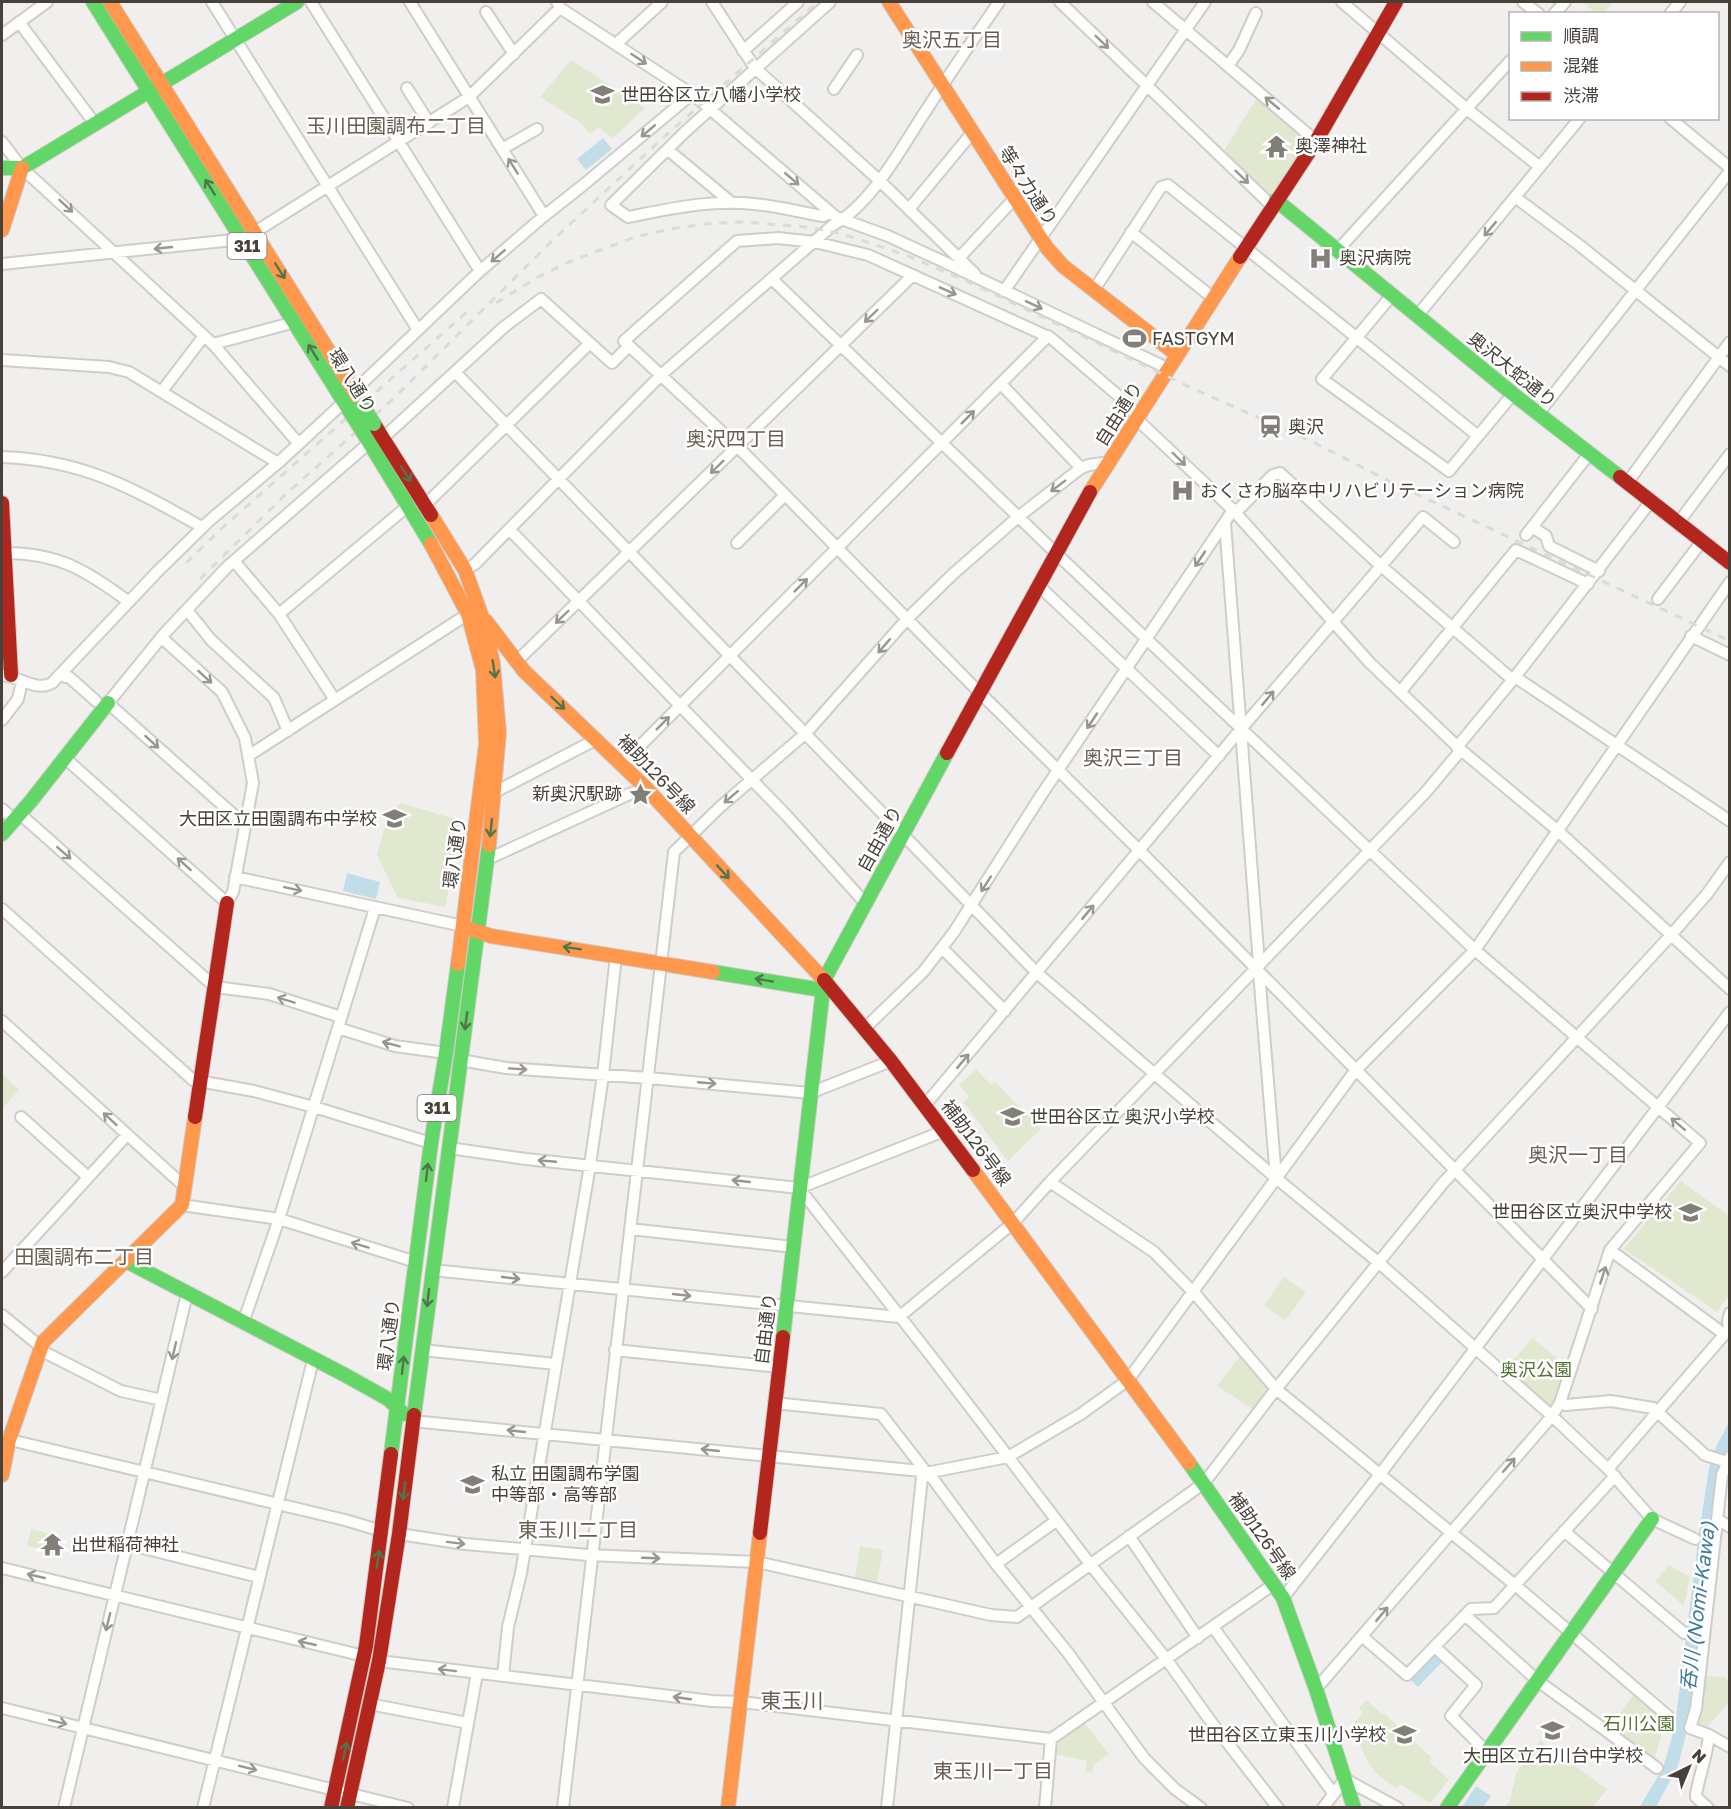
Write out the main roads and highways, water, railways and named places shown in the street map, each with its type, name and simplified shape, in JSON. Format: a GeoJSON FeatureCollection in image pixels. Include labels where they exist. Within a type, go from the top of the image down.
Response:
{"type":"FeatureCollection","features":[{"type":"Feature","properties":{"kind":"main road","name":"環八通り"},"geometry":{"type":"LineString","coordinates":[[93,2],[149,90],[357,396],[465,570],[482,617],[493,663],[499,733],[488,859],[412,1420],[399,1534],[379,1661],[348,1801]]}},
{"type":"Feature","properties":{"kind":"main road","name":"環八通り"},"geometry":{"type":"LineString","coordinates":[[110,2],[161,83],[249,236],[295,322],[443,564],[468,614],[483,670],[486,744],[463,926],[431,1143],[364,1656],[331,1808]]}},
{"type":"Feature","properties":{"kind":"main road"},"geometry":{"type":"LineString","coordinates":[[2,168],[22,168],[297,2]]}},
{"type":"Feature","properties":{"kind":"main road","name":"等々力通り"},"geometry":{"type":"LineString","coordinates":[[889,2],[1040,239],[1063,266],[1176,354]]}},
{"type":"Feature","properties":{"kind":"main road","name":"自由通り"},"geometry":{"type":"LineString","coordinates":[[728,1808],[823,985],[1087,497],[1139,417],[1176,354],[1316,141],[1396,2]]}},
{"type":"Feature","properties":{"kind":"main road"},"geometry":{"type":"LineString","coordinates":[[2,230],[22,168]]}},
{"type":"Feature","properties":{"kind":"main road","name":"奥沢大蛇通り"},"geometry":{"type":"LineString","coordinates":[[1274,203],[1338,250],[1538,414],[1730,563]]}},
{"type":"Feature","properties":{"kind":"main road"},"geometry":{"type":"LineString","coordinates":[[2,503],[3,553],[13,680]]}},
{"type":"Feature","properties":{"kind":"main road","name":"補助126号線"},"geometry":{"type":"LineString","coordinates":[[482,617],[524,671],[645,787],[891,1061],[1204,1483],[1283,1598],[1316,1689],[1354,1808]]}},
{"type":"Feature","properties":{"kind":"main road"},"geometry":{"type":"LineString","coordinates":[[2,834],[105,710],[102,702]]}},
{"type":"Feature","properties":{"kind":"main road"},"geometry":{"type":"LineString","coordinates":[[2,1476],[5,1439],[43,1342],[182,1205],[227,903]]}},
{"type":"Feature","properties":{"kind":"main road"},"geometry":{"type":"LineString","coordinates":[[463,926],[478,933],[616,956],[823,985]]}},
{"type":"Feature","properties":{"kind":"main road"},"geometry":{"type":"LineString","coordinates":[[126,1261],[388,1399],[412,1420]]}},
{"type":"Feature","properties":{"kind":"main road"},"geometry":{"type":"LineString","coordinates":[[1447,1808],[1652,1519]]}},
{"type":"Feature","properties":{"kind":"water"},"geometry":{"type":"Polygon","coordinates":[[[603,138],[612,149],[586,170],[577,159],[603,138]]]}},
{"type":"Feature","properties":{"kind":"water"},"geometry":{"type":"Polygon","coordinates":[[[347,873],[380,882],[376,899],[343,891],[347,873]]]}},
{"type":"Feature","properties":{"kind":"water"},"geometry":{"type":"Polygon","coordinates":[[[978,1132],[1000,1161],[988,1169],[967,1141],[978,1132]]]}},
{"type":"Feature","properties":{"kind":"water","name":"呑川 (Nomi-Kawa)"},"geometry":{"type":"Polygon","coordinates":[[[1729,1422],[1729,1447],[1718,1472],[1692,1710],[1678,1766],[1656,1807],[1639,1808],[1663,1768],[1675,1726],[1709,1468],[1717,1445],[1729,1422]]]}},
{"type":"Feature","properties":{"kind":"water"},"geometry":{"type":"Polygon","coordinates":[[[1435,1655],[1442,1662],[1418,1687],[1411,1680],[1435,1655]]]}},
{"type":"Feature","properties":{"kind":"water"},"geometry":{"type":"Polygon","coordinates":[[[1476,1786],[1491,1796],[1483,1807],[1462,1807],[1476,1786]]]}},
{"type":"Feature","properties":{"kind":"railway"},"geometry":{"type":"LineString","coordinates":[[200,579],[286,494],[394,398],[554,239],[665,136],[818,2]]}},
{"type":"Feature","properties":{"kind":"railway"},"geometry":{"type":"LineString","coordinates":[[496,303],[538,277],[569,262],[635,237],[670,229],[742,222],[807,227],[843,234],[908,256],[964,280],[1196,390],[1309,440],[1389,481],[1730,641]]}},
{"type":"Feature","properties":{"kind":"railway"},"geometry":{"type":"LineString","coordinates":[[186,563],[222,528],[468,311]]}},
{"type":"Feature","properties":{"kind":"place","name":"世田谷区立八幡小学校"},"geometry":{"type":"Point","coordinates":[603,95]}},
{"type":"Feature","properties":{"kind":"place","name":"奥澤神社"},"geometry":{"type":"Point","coordinates":[1277,146]}},
{"type":"Feature","properties":{"kind":"place","name":"奥沢病院"},"geometry":{"type":"Point","coordinates":[1321,258]}},
{"type":"Feature","properties":{"kind":"place","name":"FASTGYM"},"geometry":{"type":"Point","coordinates":[1134,339]}},
{"type":"Feature","properties":{"kind":"place","name":"奥沢"},"geometry":{"type":"Point","coordinates":[1270,427]}},
{"type":"Feature","properties":{"kind":"place","name":"おくさわ脳卒中リハビリテーション病院"},"geometry":{"type":"Point","coordinates":[1182,491]}},
{"type":"Feature","properties":{"kind":"place","name":"新奥沢駅跡"},"geometry":{"type":"Point","coordinates":[640,794]}},
{"type":"Feature","properties":{"kind":"place","name":"大田区立田園調布中学校"},"geometry":{"type":"Point","coordinates":[395,819]}},
{"type":"Feature","properties":{"kind":"place","name":"世田谷区立 奥沢小学校"},"geometry":{"type":"Point","coordinates":[1012,1117]}},
{"type":"Feature","properties":{"kind":"place","name":"世田谷区立奥沢中学校"},"geometry":{"type":"Point","coordinates":[1690,1212]}},
{"type":"Feature","properties":{"kind":"place","name":"私立 田園調布学園 中等部・高等部"},"geometry":{"type":"Point","coordinates":[473,1484]}},
{"type":"Feature","properties":{"kind":"place","name":"出世稲荷神社"},"geometry":{"type":"Point","coordinates":[53,1545]}},
{"type":"Feature","properties":{"kind":"place","name":"大田区立石川台中学校"},"geometry":{"type":"Point","coordinates":[1553,1730]}},
{"type":"Feature","properties":{"kind":"place","name":"世田谷区立東玉川小学校"},"geometry":{"type":"Point","coordinates":[1404,1735]}},
{"type":"Feature","properties":{"kind":"district","name":"奥沢五丁目"},"geometry":{"type":"Point","coordinates":[952,40]}},
{"type":"Feature","properties":{"kind":"district","name":"玉川田園調布二丁目"},"geometry":{"type":"Point","coordinates":[396,126]}},
{"type":"Feature","properties":{"kind":"district","name":"奥沢四丁目"},"geometry":{"type":"Point","coordinates":[736,439]}},
{"type":"Feature","properties":{"kind":"district","name":"奥沢三丁目"},"geometry":{"type":"Point","coordinates":[1133,758]}},
{"type":"Feature","properties":{"kind":"district","name":"奥沢一丁目"},"geometry":{"type":"Point","coordinates":[1578,1155]}},
{"type":"Feature","properties":{"kind":"district","name":"田園調布二丁目"},"geometry":{"type":"Point","coordinates":[84,1257]}},
{"type":"Feature","properties":{"kind":"district","name":"東玉川二丁目"},"geometry":{"type":"Point","coordinates":[578,1530]}},
{"type":"Feature","properties":{"kind":"district","name":"東玉川"},"geometry":{"type":"Point","coordinates":[792,1701]}},
{"type":"Feature","properties":{"kind":"district","name":"東玉川一丁目"},"geometry":{"type":"Point","coordinates":[993,1771]}},
{"type":"Feature","properties":{"kind":"park label","name":"奥沢公園"},"geometry":{"type":"Point","coordinates":[1536,1370]}},
{"type":"Feature","properties":{"kind":"park label","name":"石川公園"},"geometry":{"type":"Point","coordinates":[1639,1724]}}]}
